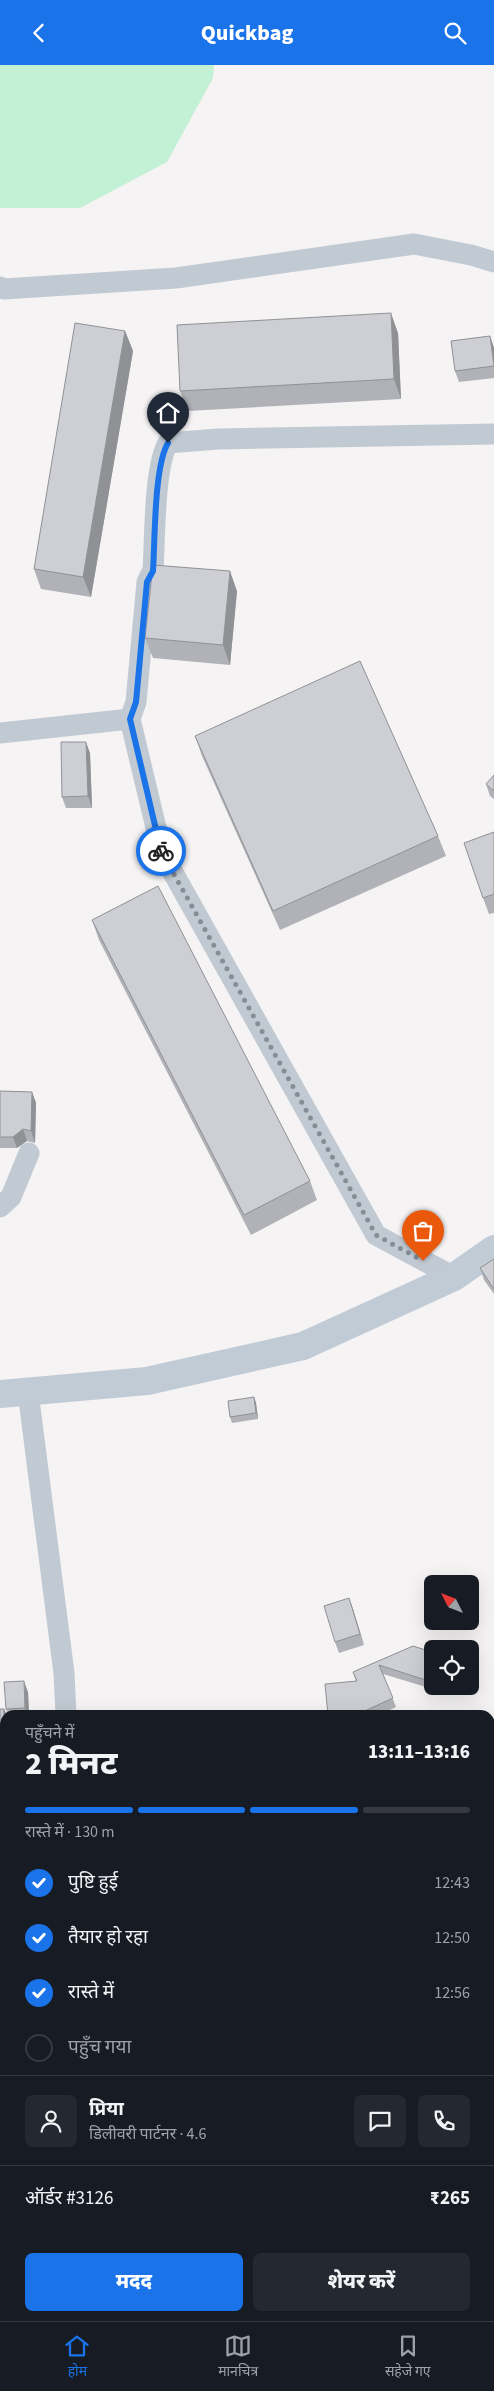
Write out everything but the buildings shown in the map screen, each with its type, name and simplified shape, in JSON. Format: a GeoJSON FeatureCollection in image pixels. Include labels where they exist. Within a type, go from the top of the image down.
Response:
{"type":"FeatureCollection","features":[{"type":"Feature","properties":{"kind":"street"},"geometry":{"type":"LineString","coordinates":[[0,287],[4,289],[176,278],[414,244],[472,255],[494,262]]}},
{"type":"Feature","properties":{"kind":"street"},"geometry":{"type":"LineString","coordinates":[[454,1277],[376,1235],[162,853],[130,719],[136,702],[147,582],[153,571],[160,470],[164,451],[168,443],[218,439],[494,434]]}},
{"type":"Feature","properties":{"kind":"street"},"geometry":{"type":"LineString","coordinates":[[0,733],[130,719]]}},
{"type":"Feature","properties":{"kind":"street"},"geometry":{"type":"LineString","coordinates":[[0,1207],[11,1197],[29,1153]]}},
{"type":"Feature","properties":{"kind":"street"},"geometry":{"type":"LineString","coordinates":[[0,1394],[147,1381],[303,1346],[454,1277],[494,1249]]}},
{"type":"Feature","properties":{"kind":"street"},"geometry":{"type":"LineString","coordinates":[[28,1392],[64,1673],[66,1710]]}},
{"type":"Feature","properties":{"kind":"green space"},"geometry":{"type":"Polygon","coordinates":[[[0,65],[214,65],[213,78],[167,162],[80,208],[0,208],[0,65]]]}},
{"type":"Feature","properties":{"kind":"way so far"},"geometry":{"type":"LineString","coordinates":[[161,851],[376,1235],[423,1261]]}},
{"type":"Feature","properties":{"kind":"route"},"geometry":{"type":"LineString","coordinates":[[161,851],[130,719],[136,702],[147,582],[153,571],[160,470],[164,451],[168,443]]}}]}
